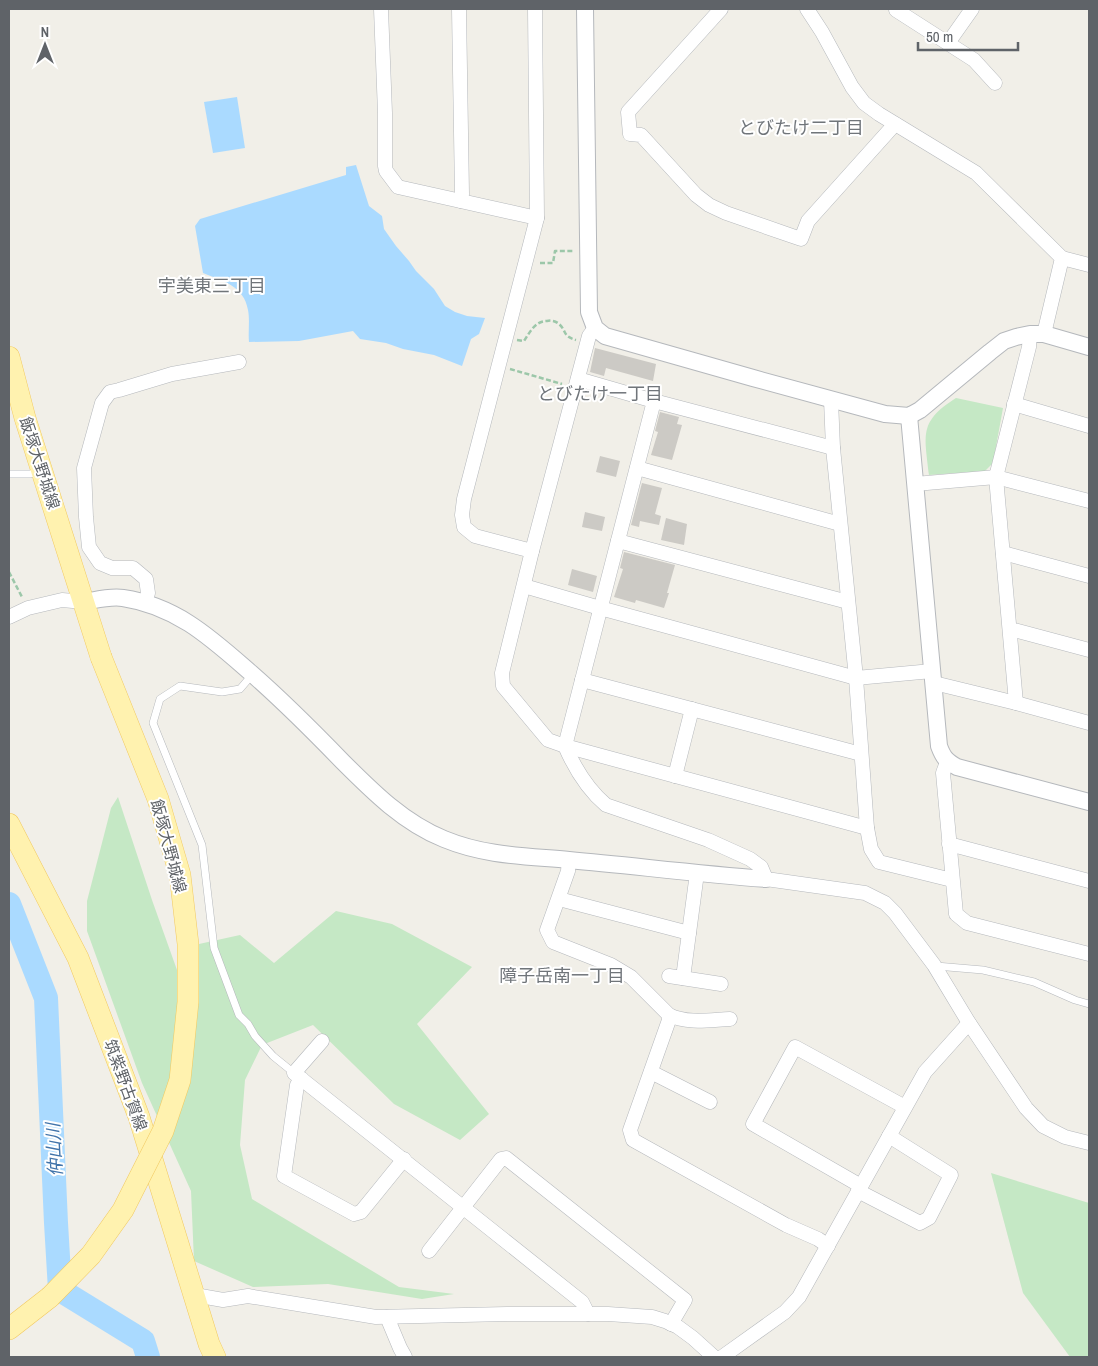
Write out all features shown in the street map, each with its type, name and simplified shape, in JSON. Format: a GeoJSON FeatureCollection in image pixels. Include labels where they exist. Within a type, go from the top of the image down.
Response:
{"type":"FeatureCollection","features":[{"type":"Feature","properties":{"kind":"main road","name":"飯塚大野城線"},"geometry":{"type":"LineString","coordinates":[[9,357],[25,418],[100,657],[158,800],[180,875],[188,944],[188,1002],[180,1080],[163,1131],[123,1210],[91,1255],[50,1297],[9,1329]]}},
{"type":"Feature","properties":{"kind":"main road","name":"筑紫野古賀線"},"geometry":{"type":"LineString","coordinates":[[9,824],[78,958],[139,1117],[209,1344],[215,1357]]}},
{"type":"Feature","properties":{"kind":"street"},"geometry":{"type":"LineString","coordinates":[[381,9],[386,171],[401,188],[537,218]]}},
{"type":"Feature","properties":{"kind":"street"},"geometry":{"type":"LineString","coordinates":[[459,9],[461,201]]}},
{"type":"Feature","properties":{"kind":"street"},"geometry":{"type":"LineString","coordinates":[[532,551],[475,536],[464,527],[462,516],[464,500],[537,218],[535,9]]}},
{"type":"Feature","properties":{"kind":"street"},"geometry":{"type":"LineString","coordinates":[[585,9],[589,312],[596,328],[605,336],[831,400],[885,414],[910,416],[920,410],[1004,341],[1037,334],[1089,347]]}},
{"type":"Feature","properties":{"kind":"street"},"geometry":{"type":"LineString","coordinates":[[720,9],[628,112],[630,134],[641,135],[696,195],[709,205],[726,213],[801,239],[808,221],[895,124]]}},
{"type":"Feature","properties":{"kind":"street"},"geometry":{"type":"LineString","coordinates":[[807,9],[852,87],[864,103],[976,174],[1062,258],[1089,265]]}},
{"type":"Feature","properties":{"kind":"street"},"geometry":{"type":"LineString","coordinates":[[948,43],[972,9]]}},
{"type":"Feature","properties":{"kind":"street"},"geometry":{"type":"LineString","coordinates":[[896,10],[974,60],[995,83]]}},
{"type":"Feature","properties":{"kind":"street"},"geometry":{"type":"LineString","coordinates":[[1016,703],[996,477],[1029,347],[1037,334],[1062,258]]}},
{"type":"Feature","properties":{"kind":"street"},"geometry":{"type":"LineString","coordinates":[[596,328],[589,336],[532,551],[502,673],[503,686],[548,740],[867,828]]}},
{"type":"Feature","properties":{"kind":"street"},"geometry":{"type":"LineString","coordinates":[[145,603],[148,593],[146,579],[132,568],[112,568],[100,563],[89,547],[84,468],[102,403],[110,392],[172,374],[239,362]]}},
{"type":"Feature","properties":{"kind":"street"},"geometry":{"type":"LineString","coordinates":[[577,384],[654,401],[833,448]]}},
{"type":"Feature","properties":{"kind":"street"},"geometry":{"type":"LineString","coordinates":[[831,400],[833,448],[856,678],[867,828],[871,849],[879,862],[952,880]]}},
{"type":"Feature","properties":{"kind":"street"},"geometry":{"type":"LineString","coordinates":[[654,401],[565,746],[581,778],[606,805],[708,840],[750,859],[760,867],[766,878]]}},
{"type":"Feature","properties":{"kind":"street"},"geometry":{"type":"LineString","coordinates":[[1014,404],[1089,426]]}},
{"type":"Feature","properties":{"kind":"street"},"geometry":{"type":"LineString","coordinates":[[910,416],[939,746],[947,762],[957,767],[1089,802]]}},
{"type":"Feature","properties":{"kind":"street"},"geometry":{"type":"LineString","coordinates":[[636,468],[840,524]]}},
{"type":"Feature","properties":{"kind":"street"},"geometry":{"type":"LineString","coordinates":[[915,484],[996,477],[1089,501]]}},
{"type":"Feature","properties":{"kind":"street"},"geometry":{"type":"LineString","coordinates":[[618,540],[848,602]]}},
{"type":"Feature","properties":{"kind":"street"},"geometry":{"type":"LineString","coordinates":[[1003,553],[1089,576]]}},
{"type":"Feature","properties":{"kind":"street"},"geometry":{"type":"LineString","coordinates":[[524,586],[856,678],[933,677],[1089,723]]}},
{"type":"Feature","properties":{"kind":"street"},"geometry":{"type":"LineString","coordinates":[[9,617],[28,608],[62,600],[84,602],[121,598],[145,603],[190,623],[208,636],[298,715],[387,804],[404,818],[420,828],[464,847],[488,853],[766,878],[865,893],[875,897],[885,903],[895,913],[934,965],[969,1023],[1026,1108],[1043,1126],[1065,1137],[1089,1143]]}},
{"type":"Feature","properties":{"kind":"street"},"geometry":{"type":"LineString","coordinates":[[1010,629],[1089,650]]}},
{"type":"Feature","properties":{"kind":"street"},"geometry":{"type":"LineString","coordinates":[[582,680],[861,754]]}},
{"type":"Feature","properties":{"kind":"street"},"geometry":{"type":"LineString","coordinates":[[675,776],[692,709]]}},
{"type":"Feature","properties":{"kind":"street"},"geometry":{"type":"LineString","coordinates":[[947,762],[943,773],[956,914],[967,922],[1089,954]]}},
{"type":"Feature","properties":{"kind":"street"},"geometry":{"type":"LineString","coordinates":[[949,844],[1089,881]]}},
{"type":"Feature","properties":{"kind":"street"},"geometry":{"type":"LineString","coordinates":[[569,860],[568,871],[547,930],[554,942],[611,965],[631,977],[669,1015],[679,1020],[730,1019]]}},
{"type":"Feature","properties":{"kind":"street"},"geometry":{"type":"LineString","coordinates":[[697,873],[689,933],[676,977],[721,984]]}},
{"type":"Feature","properties":{"kind":"street"},"geometry":{"type":"LineString","coordinates":[[559,899],[689,933]]}},
{"type":"Feature","properties":{"kind":"street"},"geometry":{"type":"LineString","coordinates":[[669,1015],[669,1020],[630,1130],[633,1140],[786,1225],[818,1239],[828,1246]]}},
{"type":"Feature","properties":{"kind":"street"},"geometry":{"type":"LineString","coordinates":[[722,1357],[784,1312],[799,1297],[925,1072],[969,1023]]}},
{"type":"Feature","properties":{"kind":"street"},"geometry":{"type":"LineString","coordinates":[[322,1041],[298,1076],[284,1176],[354,1214],[361,1212],[404,1160]]}},
{"type":"Feature","properties":{"kind":"street"},"geometry":{"type":"LineString","coordinates":[[889,1136],[951,1175],[929,1218],[920,1223],[754,1124],[795,1047],[905,1108]]}},
{"type":"Feature","properties":{"kind":"street"},"geometry":{"type":"LineString","coordinates":[[651,1072],[710,1102]]}},
{"type":"Feature","properties":{"kind":"street"},"geometry":{"type":"LineString","coordinates":[[298,1076],[582,1302],[588,1314]]}},
{"type":"Feature","properties":{"kind":"street"},"geometry":{"type":"LineString","coordinates":[[429,1251],[501,1159],[506,1158],[685,1300],[671,1324]]}},
{"type":"Feature","properties":{"kind":"street"},"geometry":{"type":"LineString","coordinates":[[195,1295],[222,1300],[248,1296],[376,1317],[507,1314],[588,1314],[652,1317],[678,1327],[714,1357]]}},
{"type":"Feature","properties":{"kind":"street"},"geometry":{"type":"LineString","coordinates":[[387,1317],[405,1357]]}},
{"type":"Feature","properties":{"kind":"lane"},"geometry":{"type":"LineString","coordinates":[[9,474],[43,472]]}},
{"type":"Feature","properties":{"kind":"lane"},"geometry":{"type":"LineString","coordinates":[[252,674],[240,689],[222,692],[180,686],[160,699],[153,723],[202,844],[214,948],[238,1015],[248,1024],[255,1036],[273,1056],[298,1076]]}},
{"type":"Feature","properties":{"kind":"lane"},"geometry":{"type":"LineString","coordinates":[[934,965],[983,970],[1034,982],[1089,1004]]}},
{"type":"Feature","properties":{"kind":"path"},"geometry":{"type":"LineString","coordinates":[[526,263],[553,263],[555,251],[588,251]]}},
{"type":"Feature","properties":{"kind":"path"},"geometry":{"type":"LineString","coordinates":[[506,339],[524,341],[534,327],[542,321],[552,320],[559,324],[569,338],[587,344]]}},
{"type":"Feature","properties":{"kind":"path"},"geometry":{"type":"LineString","coordinates":[[499,365],[577,384]]}},
{"type":"Feature","properties":{"kind":"path"},"geometry":{"type":"LineString","coordinates":[[9,572],[28,608]]}},
{"type":"Feature","properties":{"kind":"green space"},"geometry":{"type":"Polygon","coordinates":[[[956,398],[1003,408],[993,463],[985,471],[929,475],[926,439],[930,422],[935,415],[956,398]]]}},
{"type":"Feature","properties":{"kind":"green space"},"geometry":{"type":"Polygon","coordinates":[[[118,797],[177,970],[199,944],[240,935],[274,963],[336,911],[392,924],[472,967],[417,1024],[489,1114],[460,1140],[394,1104],[313,1025],[262,1045],[245,1080],[240,1145],[252,1199],[399,1287],[454,1294],[422,1299],[328,1284],[253,1287],[194,1261],[191,1191],[142,1083],[87,931],[87,901],[111,808],[118,797]]]}},
{"type":"Feature","properties":{"kind":"green space"},"geometry":{"type":"Polygon","coordinates":[[[991,1173],[1089,1203],[1089,1357],[1070,1357],[1023,1293],[991,1173]]]}},
{"type":"Feature","properties":{"kind":"water"},"geometry":{"type":"Polygon","coordinates":[[[237,97],[245,148],[213,153],[204,102],[237,97]]]}},
{"type":"Feature","properties":{"kind":"water"},"geometry":{"type":"Polygon","coordinates":[[[356,165],[369,206],[382,216],[384,229],[416,271],[434,289],[445,306],[467,316],[485,318],[479,334],[471,339],[462,366],[434,355],[403,349],[386,343],[360,339],[353,331],[299,341],[249,342],[249,314],[242,295],[232,286],[203,273],[195,226],[200,219],[346,175],[346,167],[356,165]]]}},
{"type":"Feature","properties":{"kind":"building"},"geometry":{"type":"Polygon","coordinates":[[[595,348],[656,364],[653,381],[606,368],[604,376],[590,372],[595,348]]]}},
{"type":"Feature","properties":{"kind":"building"},"geometry":{"type":"Polygon","coordinates":[[[660,412],[679,417],[677,424],[682,425],[672,460],[651,455],[658,432],[655,431],[660,412]]]}},
{"type":"Feature","properties":{"kind":"building"},"geometry":{"type":"Polygon","coordinates":[[[600,456],[620,461],[616,477],[596,472],[600,456]]]}},
{"type":"Feature","properties":{"kind":"building"},"geometry":{"type":"Polygon","coordinates":[[[642,483],[662,488],[655,514],[661,516],[659,525],[640,521],[639,527],[631,525],[642,483]]]}},
{"type":"Feature","properties":{"kind":"building"},"geometry":{"type":"Polygon","coordinates":[[[585,512],[605,517],[602,531],[582,527],[585,512]]]}},
{"type":"Feature","properties":{"kind":"building"},"geometry":{"type":"Polygon","coordinates":[[[666,518],[687,524],[684,545],[661,540],[666,518]]]}},
{"type":"Feature","properties":{"kind":"building"},"geometry":{"type":"Polygon","coordinates":[[[624,552],[675,565],[664,608],[636,600],[635,603],[614,597],[623,569],[620,568],[624,552]]]}},
{"type":"Feature","properties":{"kind":"building"},"geometry":{"type":"Polygon","coordinates":[[[572,569],[597,576],[593,592],[568,585],[572,569]]]}},
{"type":"Feature","properties":{"kind":"waterway","name":"仲山川"},"geometry":{"type":"LineString","coordinates":[[9,904],[46,998],[60,1290],[143,1341],[148,1357]]}},
{"type":"Feature","properties":{"kind":"district","name":"とびたけ二丁目"},"geometry":{"type":"Point","coordinates":[801,127]}},
{"type":"Feature","properties":{"kind":"district","name":"宇美東三丁目"},"geometry":{"type":"Point","coordinates":[212,285]}},
{"type":"Feature","properties":{"kind":"district","name":"とびたけ一丁目"},"geometry":{"type":"Point","coordinates":[600,393]}},
{"type":"Feature","properties":{"kind":"district","name":"障子岳南一丁目"},"geometry":{"type":"Point","coordinates":[562,975]}}]}
